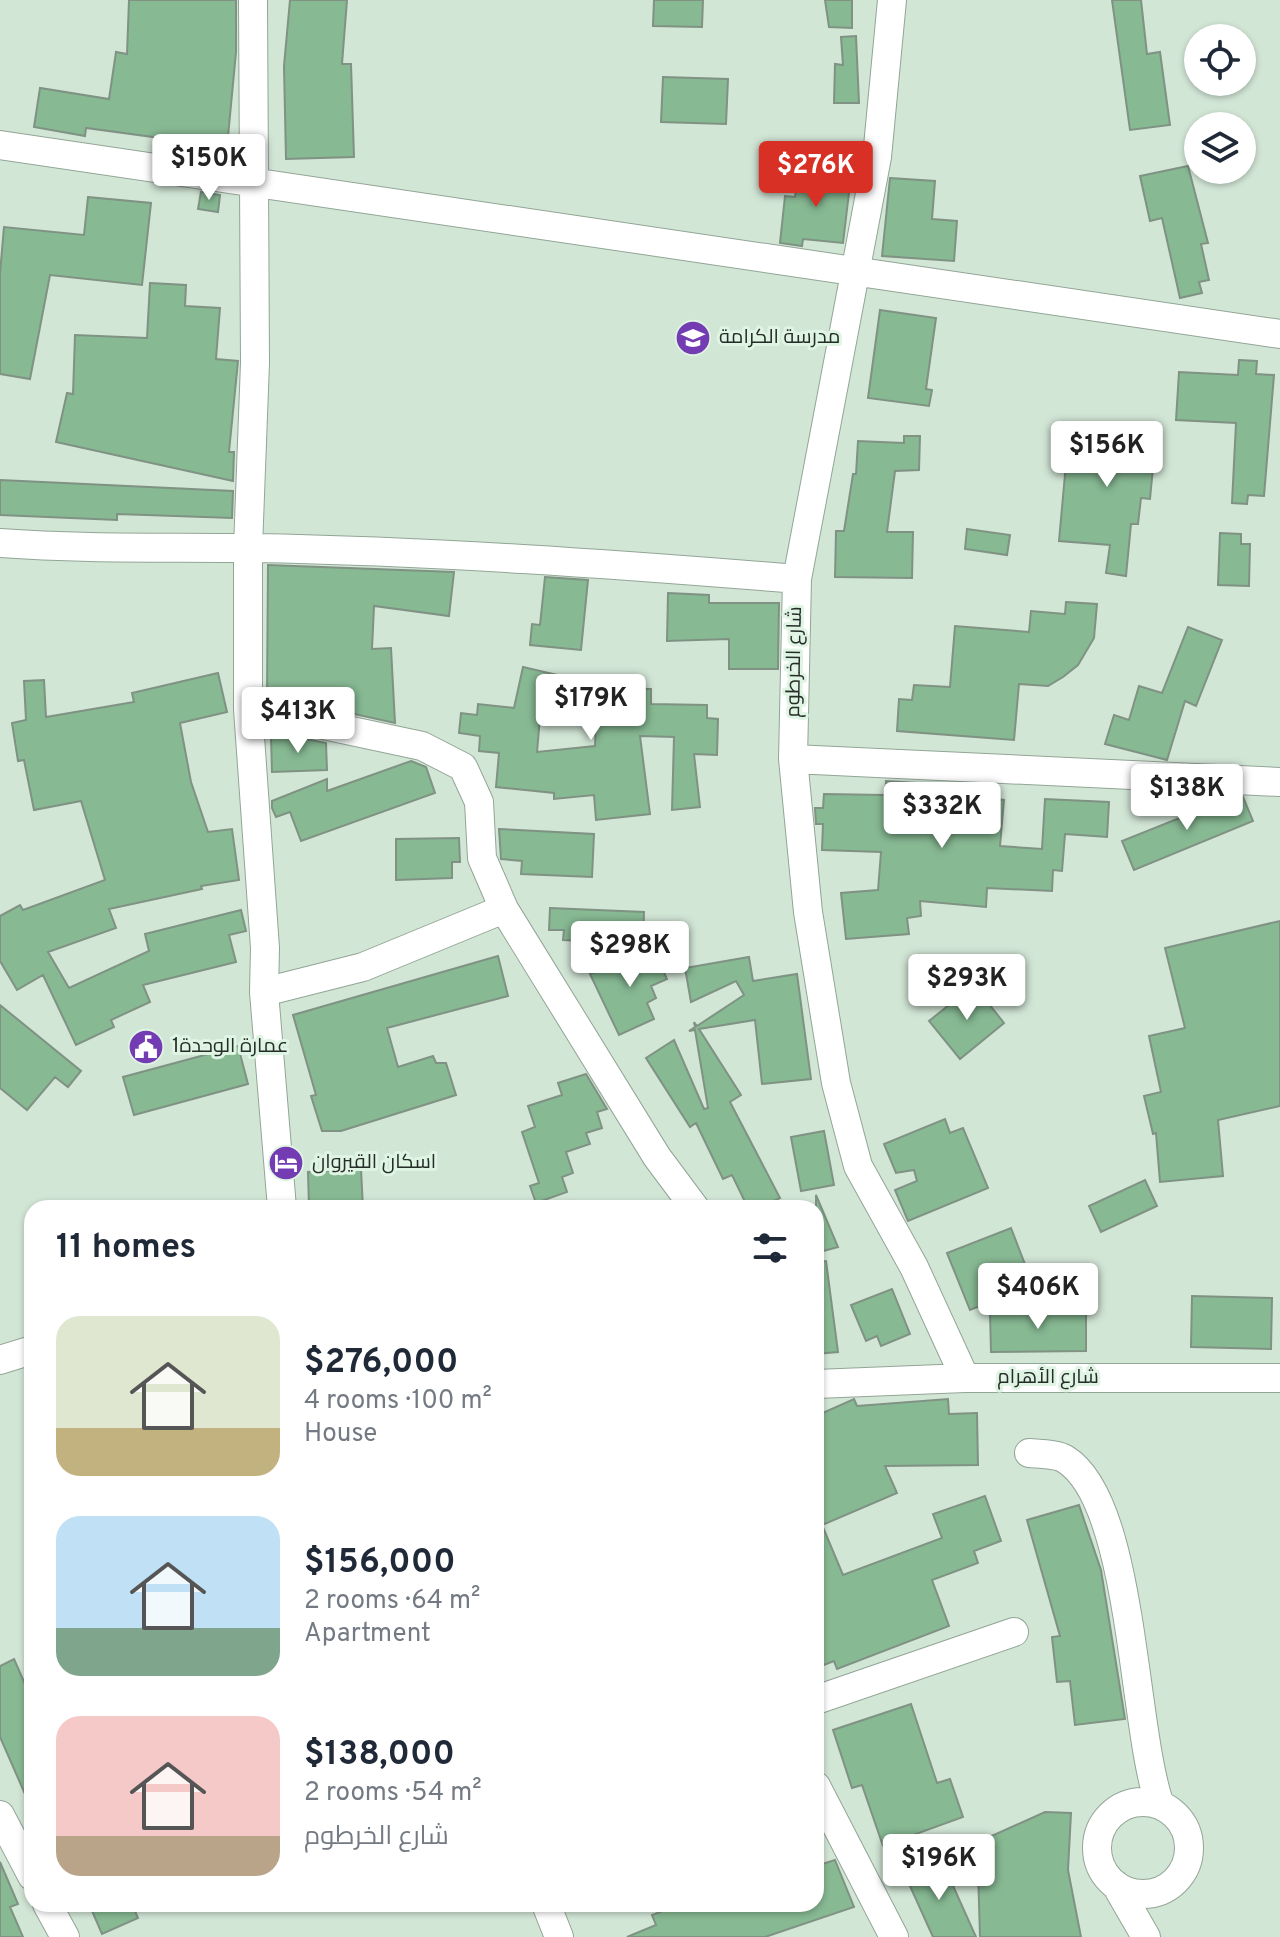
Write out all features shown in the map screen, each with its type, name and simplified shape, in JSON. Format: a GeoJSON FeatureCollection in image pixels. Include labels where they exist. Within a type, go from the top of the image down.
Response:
{"type":"FeatureCollection","features":[{"type":"Feature","properties":{"kind":"street"},"geometry":{"type":"LineString","coordinates":[[253,0],[255,363],[248,548],[248,709],[265,948],[264,992],[281,1200]]}},
{"type":"Feature","properties":{"kind":"street"},"geometry":{"type":"LineString","coordinates":[[797,579],[877,157],[892,0]]}},
{"type":"Feature","properties":{"kind":"street"},"geometry":{"type":"LineString","coordinates":[[0,145],[1280,334]]}},
{"type":"Feature","properties":{"kind":"street","name":"شارع الخرطوم"},"geometry":{"type":"LineString","coordinates":[[0,543],[77,549],[248,548],[562,560],[797,579],[793,759],[808,912],[836,1083],[858,1166],[914,1267],[965,1378]]}},
{"type":"Feature","properties":{"kind":"street"},"geometry":{"type":"LineString","coordinates":[[248,709],[422,746],[463,767],[479,802],[482,858],[504,909],[657,1157],[689,1200]]}},
{"type":"Feature","properties":{"kind":"street"},"geometry":{"type":"LineString","coordinates":[[793,759],[1280,782]]}},
{"type":"Feature","properties":{"kind":"street"},"geometry":{"type":"LineString","coordinates":[[264,992],[363,967],[504,909]]}},
{"type":"Feature","properties":{"kind":"street"},"geometry":{"type":"LineString","coordinates":[[0,1360],[24,1352]]}},
{"type":"Feature","properties":{"kind":"street","name":"شارع الأهرام"},"geometry":{"type":"LineString","coordinates":[[824,1384],[965,1378],[1280,1378]]}},
{"type":"Feature","properties":{"kind":"street"},"geometry":{"type":"LineString","coordinates":[[1029,1453],[1064,1458],[1095,1490],[1128,1609],[1149,1775],[1160,1805],[1184,1826],[1189,1841],[1183,1871],[1159,1891],[1144,1894],[1116,1885]]}},
{"type":"Feature","properties":{"kind":"street"},"geometry":{"type":"LineString","coordinates":[[824,1697],[1014,1632]]}},
{"type":"Feature","properties":{"kind":"street"},"geometry":{"type":"LineString","coordinates":[[1146,1937],[1099,1862],[1099,1833],[1106,1820],[1130,1804],[1149,1775]]}},
{"type":"Feature","properties":{"kind":"street"},"geometry":{"type":"LineString","coordinates":[[824,1801],[894,1937]]}},
{"type":"Feature","properties":{"kind":"street"},"geometry":{"type":"LineString","coordinates":[[1130,1804],[1160,1805]]}},
{"type":"Feature","properties":{"kind":"street"},"geometry":{"type":"LineString","coordinates":[[11,1831],[24,1859]]}},
{"type":"Feature","properties":{"kind":"street"},"geometry":{"type":"LineString","coordinates":[[1146,1937],[1159,1891]]}},
{"type":"Feature","properties":{"kind":"street"},"geometry":{"type":"LineString","coordinates":[[51,1912],[65,1937]]}},
{"type":"Feature","properties":{"kind":"street"},"geometry":{"type":"LineString","coordinates":[[549,1912],[559,1937]]}},
{"type":"Feature","properties":{"kind":"building"},"geometry":{"type":"Polygon","coordinates":[[[129,0],[236,0],[236,52],[227,147],[86,128],[85,136],[34,127],[40,88],[109,99],[116,52],[127,54],[129,0]]]}},
{"type":"Feature","properties":{"kind":"building"},"geometry":{"type":"Polygon","coordinates":[[[290,0],[347,0],[342,64],[351,64],[354,157],[286,159],[284,66],[290,0]]]}},
{"type":"Feature","properties":{"kind":"building"},"geometry":{"type":"Polygon","coordinates":[[[654,0],[703,0],[702,27],[653,26],[654,0]]]}},
{"type":"Feature","properties":{"kind":"building"},"geometry":{"type":"Polygon","coordinates":[[[825,0],[852,0],[852,28],[829,27],[825,0]]]}},
{"type":"Feature","properties":{"kind":"building"},"geometry":{"type":"Polygon","coordinates":[[[1112,0],[1141,0],[1147,54],[1160,52],[1170,125],[1130,130],[1112,0]]]}},
{"type":"Feature","properties":{"kind":"building"},"geometry":{"type":"Polygon","coordinates":[[[856,36],[859,103],[834,103],[835,64],[843,65],[841,37],[856,36]]]}},
{"type":"Feature","properties":{"kind":"building"},"geometry":{"type":"Polygon","coordinates":[[[663,77],[728,79],[726,124],[661,122],[663,77]]]}},
{"type":"Feature","properties":{"kind":"building"},"geometry":{"type":"Polygon","coordinates":[[[1184,167],[1184,184],[1193,184],[1208,243],[1201,244],[1209,280],[1199,282],[1202,293],[1180,298],[1162,218],[1150,221],[1140,176],[1184,167]]]}},
{"type":"Feature","properties":{"kind":"building"},"geometry":{"type":"Polygon","coordinates":[[[798,171],[851,176],[843,243],[803,239],[802,246],[780,243],[785,196],[795,197],[798,171]]]}},
{"type":"Feature","properties":{"kind":"building"},"geometry":{"type":"Polygon","coordinates":[[[890,178],[935,181],[932,219],[957,221],[954,261],[882,256],[890,178]]]}},
{"type":"Feature","properties":{"kind":"building"},"geometry":{"type":"Polygon","coordinates":[[[201,192],[220,195],[218,212],[198,209],[201,192]]]}},
{"type":"Feature","properties":{"kind":"building"},"geometry":{"type":"Polygon","coordinates":[[[88,197],[151,203],[142,285],[50,275],[30,379],[0,374],[0,273],[4,227],[84,235],[88,197]]]}},
{"type":"Feature","properties":{"kind":"building"},"geometry":{"type":"Polygon","coordinates":[[[150,283],[186,285],[185,306],[220,308],[216,359],[238,361],[229,452],[234,452],[233,481],[56,442],[67,393],[73,394],[75,335],[147,338],[150,283]]]}},
{"type":"Feature","properties":{"kind":"building"},"geometry":{"type":"Polygon","coordinates":[[[880,310],[936,318],[926,389],[932,390],[929,406],[868,398],[880,310]]]}},
{"type":"Feature","properties":{"kind":"building"},"geometry":{"type":"Polygon","coordinates":[[[1239,360],[1257,361],[1256,374],[1274,375],[1264,496],[1248,495],[1247,504],[1232,503],[1236,423],[1176,420],[1179,372],[1238,375],[1239,360]]]}},
{"type":"Feature","properties":{"kind":"building"},"geometry":{"type":"Polygon","coordinates":[[[1138,424],[1157,426],[1150,499],[1141,498],[1138,524],[1131,524],[1126,576],[1106,573],[1110,545],[1059,541],[1069,430],[1137,436],[1138,424]]]}},
{"type":"Feature","properties":{"kind":"building"},"geometry":{"type":"Polygon","coordinates":[[[904,436],[920,436],[919,470],[895,471],[887,532],[913,532],[912,578],[835,577],[836,531],[844,531],[853,474],[856,474],[858,441],[904,443],[904,436]]]}},
{"type":"Feature","properties":{"kind":"building"},"geometry":{"type":"Polygon","coordinates":[[[0,480],[233,491],[232,518],[117,514],[117,520],[0,515],[0,480]]]}},
{"type":"Feature","properties":{"kind":"building"},"geometry":{"type":"Polygon","coordinates":[[[967,529],[1010,535],[1007,555],[965,549],[967,529]]]}},
{"type":"Feature","properties":{"kind":"building"},"geometry":{"type":"Polygon","coordinates":[[[1220,533],[1241,534],[1241,544],[1250,544],[1249,586],[1218,585],[1220,533]]]}},
{"type":"Feature","properties":{"kind":"building"},"geometry":{"type":"Polygon","coordinates":[[[268,565],[454,572],[449,616],[374,606],[372,649],[391,648],[395,723],[345,712],[345,700],[267,696],[268,565]]]}},
{"type":"Feature","properties":{"kind":"building"},"geometry":{"type":"Polygon","coordinates":[[[545,577],[588,580],[581,650],[530,645],[532,624],[540,625],[545,577]]]}},
{"type":"Feature","properties":{"kind":"building"},"geometry":{"type":"Polygon","coordinates":[[[668,593],[709,595],[709,603],[779,603],[778,669],[729,669],[729,639],[667,641],[668,593]]]}},
{"type":"Feature","properties":{"kind":"building"},"geometry":{"type":"Polygon","coordinates":[[[1066,602],[1097,604],[1094,638],[1078,665],[1063,677],[1048,686],[1019,684],[1014,740],[897,731],[899,699],[912,700],[914,685],[950,687],[955,626],[1029,632],[1031,611],[1065,614],[1066,602]]]}},
{"type":"Feature","properties":{"kind":"building"},"geometry":{"type":"Polygon","coordinates":[[[1188,627],[1222,640],[1196,706],[1185,701],[1167,760],[1105,744],[1114,715],[1129,720],[1139,686],[1162,693],[1188,627]]]}},
{"type":"Feature","properties":{"kind":"building"},"geometry":{"type":"Polygon","coordinates":[[[523,667],[583,681],[582,688],[651,689],[651,704],[707,705],[707,718],[718,719],[717,755],[694,754],[700,807],[672,810],[674,737],[640,736],[650,814],[596,820],[594,795],[554,799],[554,793],[496,787],[499,753],[479,751],[480,736],[459,733],[461,713],[477,715],[478,704],[514,708],[523,667]],[[541,706],[537,752],[595,746],[596,719],[541,706]]]}},
{"type":"Feature","properties":{"kind":"building"},"geometry":{"type":"Polygon","coordinates":[[[218,673],[227,712],[180,723],[191,782],[208,832],[232,829],[239,880],[201,886],[202,889],[109,909],[116,928],[48,952],[69,988],[149,951],[145,934],[241,910],[246,931],[229,935],[236,962],[143,985],[150,1002],[111,1020],[114,1027],[76,1045],[43,975],[17,990],[0,961],[0,916],[20,905],[23,910],[105,880],[81,801],[34,810],[24,760],[18,761],[12,723],[26,720],[24,681],[44,680],[46,717],[134,702],[132,693],[218,673]]]}},
{"type":"Feature","properties":{"kind":"building"},"geometry":{"type":"Polygon","coordinates":[[[271,736],[292,736],[326,743],[327,770],[272,772],[271,736]]]}},
{"type":"Feature","properties":{"kind":"building"},"geometry":{"type":"Polygon","coordinates":[[[411,761],[426,767],[435,793],[301,841],[290,812],[276,817],[272,808],[272,801],[327,779],[327,791],[411,761]]]}},
{"type":"Feature","properties":{"kind":"building"},"geometry":{"type":"Polygon","coordinates":[[[886,781],[930,784],[930,793],[1004,800],[1000,846],[1042,849],[1045,799],[1109,802],[1107,837],[1065,834],[1062,871],[1053,870],[1052,891],[987,888],[986,907],[920,901],[921,916],[907,918],[909,934],[846,939],[841,893],[878,890],[881,852],[822,850],[823,824],[816,824],[815,808],[823,808],[824,794],[885,795],[886,781]]]}},
{"type":"Feature","properties":{"kind":"building"},"geometry":{"type":"Polygon","coordinates":[[[1232,797],[1243,797],[1253,821],[1134,870],[1122,841],[1232,797]]]}},
{"type":"Feature","properties":{"kind":"building"},"geometry":{"type":"Polygon","coordinates":[[[499,829],[594,834],[592,877],[521,874],[522,861],[501,859],[499,829]]]}},
{"type":"Feature","properties":{"kind":"building"},"geometry":{"type":"Polygon","coordinates":[[[459,838],[460,862],[452,862],[452,878],[396,880],[396,839],[459,838]]]}},
{"type":"Feature","properties":{"kind":"building"},"geometry":{"type":"Polygon","coordinates":[[[550,908],[644,912],[643,944],[563,940],[564,930],[549,930],[550,908]]]}},
{"type":"Feature","properties":{"kind":"building"},"geometry":{"type":"Polygon","coordinates":[[[1280,921],[1280,1106],[1218,1120],[1223,1176],[1160,1182],[1156,1133],[1153,1134],[1144,1096],[1161,1092],[1149,1036],[1185,1028],[1165,948],[1280,921]]]}},
{"type":"Feature","properties":{"kind":"building"},"geometry":{"type":"Polygon","coordinates":[[[652,946],[667,979],[651,986],[656,998],[647,1003],[654,1019],[619,1035],[590,974],[652,946]]]}},
{"type":"Feature","properties":{"kind":"building"},"geometry":{"type":"Polygon","coordinates":[[[498,956],[508,996],[387,1028],[398,1067],[433,1056],[436,1063],[446,1063],[456,1095],[341,1131],[322,1131],[311,1096],[316,1095],[293,1015],[498,956]]]}},
{"type":"Feature","properties":{"kind":"building"},"geometry":{"type":"Polygon","coordinates":[[[749,957],[753,981],[797,974],[811,1079],[762,1084],[755,1020],[699,1029],[741,1095],[730,1102],[780,1198],[776,1200],[744,1200],[732,1175],[723,1179],[696,1123],[690,1127],[646,1058],[674,1040],[704,1109],[708,1108],[695,1030],[689,1031],[695,1027],[694,1022],[697,1026],[744,995],[736,981],[691,1002],[685,968],[749,957]]]}},
{"type":"Feature","properties":{"kind":"building"},"geometry":{"type":"Polygon","coordinates":[[[974,985],[1004,1023],[960,1059],[929,1021],[974,985]]]}},
{"type":"Feature","properties":{"kind":"building"},"geometry":{"type":"Polygon","coordinates":[[[0,1005],[81,1071],[68,1087],[55,1077],[27,1110],[0,1088],[0,1005]]]}},
{"type":"Feature","properties":{"kind":"building"},"geometry":{"type":"Polygon","coordinates":[[[238,1046],[248,1084],[134,1115],[123,1077],[238,1046]]]}},
{"type":"Feature","properties":{"kind":"building"},"geometry":{"type":"Polygon","coordinates":[[[586,1074],[607,1109],[597,1112],[602,1128],[586,1133],[590,1144],[566,1152],[573,1173],[562,1177],[567,1192],[535,1200],[530,1186],[539,1183],[522,1132],[535,1127],[528,1106],[562,1095],[558,1083],[586,1074]]]}},
{"type":"Feature","properties":{"kind":"building"},"geometry":{"type":"Polygon","coordinates":[[[945,1119],[950,1133],[963,1128],[988,1188],[908,1221],[895,1190],[917,1181],[914,1170],[896,1173],[884,1144],[945,1119]]]}},
{"type":"Feature","properties":{"kind":"building"},"geometry":{"type":"Polygon","coordinates":[[[824,1131],[834,1185],[801,1191],[791,1137],[824,1131]]]}},
{"type":"Feature","properties":{"kind":"building"},"geometry":{"type":"Polygon","coordinates":[[[361,1169],[363,1200],[309,1200],[308,1172],[361,1169]]]}},
{"type":"Feature","properties":{"kind":"building"},"geometry":{"type":"Polygon","coordinates":[[[1145,1180],[1157,1206],[1101,1232],[1089,1206],[1145,1180]]]}},
{"type":"Feature","properties":{"kind":"building"},"geometry":{"type":"Polygon","coordinates":[[[824,1214],[838,1247],[824,1251],[824,1214]]]}},
{"type":"Feature","properties":{"kind":"building"},"geometry":{"type":"Polygon","coordinates":[[[1011,1228],[1033,1285],[970,1310],[947,1253],[1011,1228]]]}},
{"type":"Feature","properties":{"kind":"building"},"geometry":{"type":"Polygon","coordinates":[[[824,1261],[838,1352],[824,1353],[824,1261]]]}},
{"type":"Feature","properties":{"kind":"building"},"geometry":{"type":"Polygon","coordinates":[[[892,1289],[910,1334],[881,1346],[877,1336],[866,1341],[851,1305],[892,1289]]]}},
{"type":"Feature","properties":{"kind":"building"},"geometry":{"type":"Polygon","coordinates":[[[1192,1296],[1272,1298],[1271,1349],[1191,1347],[1192,1296]]]}},
{"type":"Feature","properties":{"kind":"building"},"geometry":{"type":"Polygon","coordinates":[[[1086,1311],[1086,1351],[991,1352],[990,1312],[1086,1311]]]}},
{"type":"Feature","properties":{"kind":"building"},"geometry":{"type":"Polygon","coordinates":[[[854,1399],[857,1406],[948,1399],[949,1414],[977,1413],[978,1465],[885,1466],[897,1493],[824,1524],[824,1412],[854,1399]]]}},
{"type":"Feature","properties":{"kind":"building"},"geometry":{"type":"Polygon","coordinates":[[[985,1496],[1001,1541],[974,1551],[978,1563],[932,1580],[949,1626],[837,1669],[834,1661],[824,1665],[824,1530],[843,1575],[942,1538],[933,1514],[985,1496]]]}},
{"type":"Feature","properties":{"kind":"building"},"geometry":{"type":"Polygon","coordinates":[[[1079,1505],[1101,1570],[1125,1719],[1075,1725],[1070,1681],[1057,1682],[1052,1637],[1060,1636],[1027,1520],[1079,1505]]]}},
{"type":"Feature","properties":{"kind":"building"},"geometry":{"type":"Polygon","coordinates":[[[14,1659],[24,1682],[24,1792],[0,1737],[0,1666],[14,1659]]]}},
{"type":"Feature","properties":{"kind":"building"},"geometry":{"type":"Polygon","coordinates":[[[911,1704],[937,1783],[950,1779],[963,1817],[883,1846],[862,1785],[852,1788],[833,1730],[911,1704]]]}},
{"type":"Feature","properties":{"kind":"building"},"geometry":{"type":"Polygon","coordinates":[[[1045,1812],[1071,1813],[1068,1870],[1081,1937],[980,1937],[978,1869],[983,1872],[985,1839],[1045,1812]]]}},
{"type":"Feature","properties":{"kind":"building"},"geometry":{"type":"Polygon","coordinates":[[[941,1859],[976,1937],[933,1937],[905,1875],[941,1859]]]}},
{"type":"Feature","properties":{"kind":"building"},"geometry":{"type":"Polygon","coordinates":[[[835,1860],[854,1907],[765,1937],[627,1937],[656,1925],[652,1915],[660,1912],[824,1912],[824,1863],[835,1860]]]}},
{"type":"Feature","properties":{"kind":"building"},"geometry":{"type":"Polygon","coordinates":[[[0,1862],[18,1904],[10,1907],[23,1937],[0,1937],[0,1862]]]}},
{"type":"Feature","properties":{"kind":"building"},"geometry":{"type":"Polygon","coordinates":[[[92,1912],[135,1912],[138,1918],[102,1934],[92,1912]]]}},
{"type":"Feature","properties":{"kind":"place","name":"مدرسة الكرامة"},"geometry":{"type":"Point","coordinates":[693,338]}},
{"type":"Feature","properties":{"kind":"place","name":"عمارة الوحدة1"},"geometry":{"type":"Point","coordinates":[146,1047]}},
{"type":"Feature","properties":{"kind":"place","name":"اسكان القيروان"},"geometry":{"type":"Point","coordinates":[286,1163]}}]}
